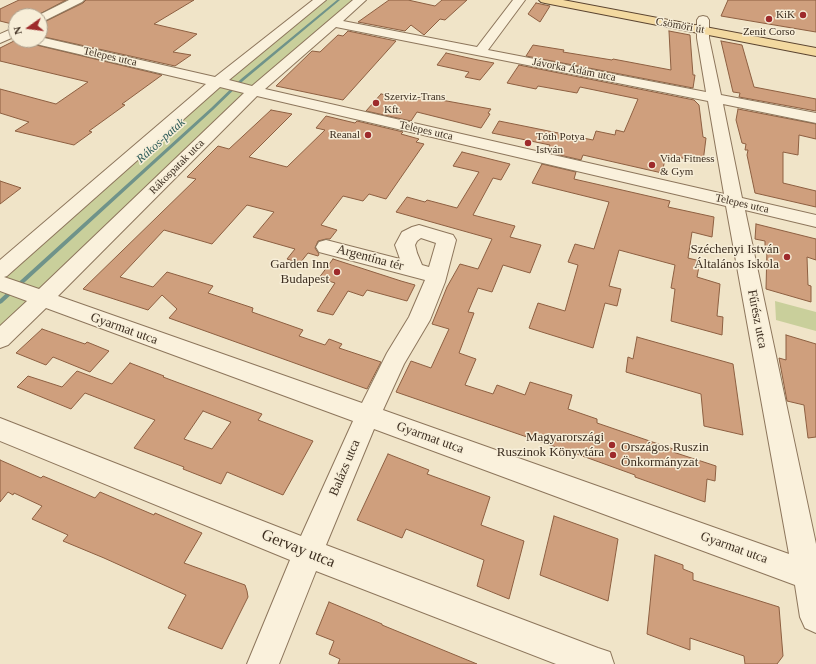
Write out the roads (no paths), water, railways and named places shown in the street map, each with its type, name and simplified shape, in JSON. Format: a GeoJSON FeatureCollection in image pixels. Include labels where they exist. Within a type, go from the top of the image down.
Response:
{"type":"FeatureCollection","features":[{"type":"Feature","properties":{"kind":"main road","name":"Csömöri út"},"geometry":{"type":"LineString","coordinates":[[545,0],[816,41]]}},
{"type":"Feature","properties":{"kind":"main road","name":"Csömöri út"},"geometry":{"type":"LineString","coordinates":[[598,0],[816,52]]}},
{"type":"Feature","properties":{"kind":"street"},"geometry":{"type":"LineString","coordinates":[[48,15],[78,0]]}},
{"type":"Feature","properties":{"kind":"street"},"geometry":{"type":"LineString","coordinates":[[0,270],[221,83],[225,77],[320,0]]}},
{"type":"Feature","properties":{"kind":"street","name":"Rákospatak utca"},"geometry":{"type":"LineString","coordinates":[[0,339],[42,300],[249,90],[360,0]]}},
{"type":"Feature","properties":{"kind":"street"},"geometry":{"type":"LineString","coordinates":[[480,52],[519,0]]}},
{"type":"Feature","properties":{"kind":"street","name":"Jávorka Ádám utca"},"geometry":{"type":"LineString","coordinates":[[333,23],[816,118]]}},
{"type":"Feature","properties":{"kind":"street","name":"Fűrész utca"},"geometry":{"type":"LineString","coordinates":[[703,25],[714,98],[734,202],[812,576],[816,617]]}},
{"type":"Feature","properties":{"kind":"street","name":"Telepes utca"},"geometry":{"type":"LineString","coordinates":[[48,43],[816,221]]}},
{"type":"Feature","properties":{"kind":"street","name":"Argentína tér"},"geometry":{"type":"LineString","coordinates":[[326,247],[425,273]]}},
{"type":"Feature","properties":{"kind":"street","name":"Balázs utca"},"geometry":{"type":"LineString","coordinates":[[263,664],[308,553],[368,415],[395,360],[420,320],[425,273]]}},
{"type":"Feature","properties":{"kind":"street","name":"Gyarmat utca"},"geometry":{"type":"LineString","coordinates":[[0,283],[42,300],[368,415],[812,576]]}},
{"type":"Feature","properties":{"kind":"street","name":"Gervay utca"},"geometry":{"type":"LineString","coordinates":[[0,429],[308,553],[598,664]]}},
{"type":"Feature","properties":{"kind":"waterway","name":"Rákos-patak"},"geometry":{"type":"LineString","coordinates":[[0,302],[242,80],[339,0]]}},
{"type":"Feature","properties":{"kind":"place","name":"KiK"},"geometry":{"type":"Point","coordinates":[803,15]}},
{"type":"Feature","properties":{"kind":"place","name":"Zenit Corso"},"geometry":{"type":"Point","coordinates":[769,19]}},
{"type":"Feature","properties":{"kind":"place","name":"Szerviz-Trans Kft."},"geometry":{"type":"Point","coordinates":[376,103]}},
{"type":"Feature","properties":{"kind":"place","name":"Reanal"},"geometry":{"type":"Point","coordinates":[368,135]}},
{"type":"Feature","properties":{"kind":"place","name":"Tóth Potya István"},"geometry":{"type":"Point","coordinates":[528,143]}},
{"type":"Feature","properties":{"kind":"place","name":"Vida Fitness & Gym"},"geometry":{"type":"Point","coordinates":[652,165]}},
{"type":"Feature","properties":{"kind":"place","name":"Széchenyi István Általános Iskola"},"geometry":{"type":"Point","coordinates":[787,257]}},
{"type":"Feature","properties":{"kind":"place","name":"Garden Inn Budapest"},"geometry":{"type":"Point","coordinates":[337,272]}},
{"type":"Feature","properties":{"kind":"place","name":"Magyarországi Ruszinok Könyvtára"},"geometry":{"type":"Point","coordinates":[612,445]}},
{"type":"Feature","properties":{"kind":"place","name":"Országos Ruszin Önkormányzat"},"geometry":{"type":"Point","coordinates":[613,455]}}]}
